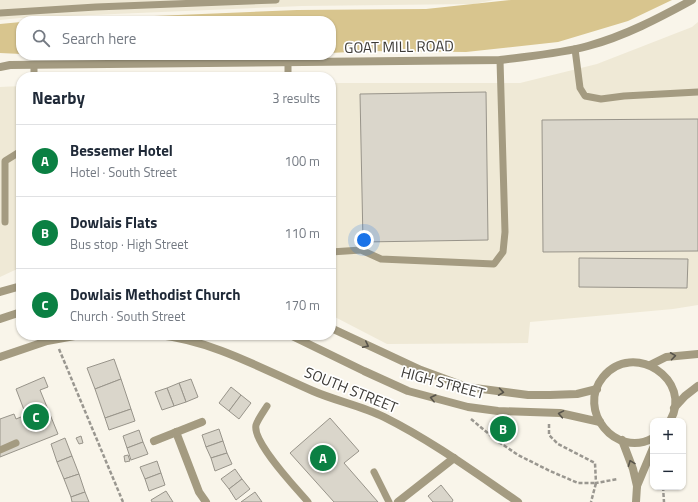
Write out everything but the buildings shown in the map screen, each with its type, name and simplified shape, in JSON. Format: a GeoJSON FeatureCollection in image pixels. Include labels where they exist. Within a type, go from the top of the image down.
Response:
{"type":"FeatureCollection","features":[{"type":"Feature","properties":{"kind":"street","name":"GOAT MILL ROAD"},"geometry":{"type":"LineString","coordinates":[[0,67],[10,65],[500,60],[552,54],[588,46],[623,34],[692,0]]}},
{"type":"Feature","properties":{"kind":"street"},"geometry":{"type":"LineString","coordinates":[[0,292],[16,287]]}},
{"type":"Feature","properties":{"kind":"street"},"geometry":{"type":"LineString","coordinates":[[0,319],[16,314]]}},
{"type":"Feature","properties":{"kind":"street","name":"HIGH STREET"},"geometry":{"type":"LineString","coordinates":[[336,330],[407,364],[467,387],[528,395],[577,394],[596,389]]}},
{"type":"Feature","properties":{"kind":"street"},"geometry":{"type":"LineString","coordinates":[[0,357],[52,340]]}},
{"type":"Feature","properties":{"kind":"street","name":"SOUTH STREET"},"geometry":{"type":"LineString","coordinates":[[185,340],[210,347],[258,366],[314,392],[383,416],[421,436],[518,502]]}},
{"type":"Feature","properties":{"kind":"street","name":"HIGH STREET"},"geometry":{"type":"LineString","coordinates":[[300,340],[364,372],[408,391],[468,407],[498,411],[560,413],[600,422]]}},
{"type":"Feature","properties":{"kind":"street"},"geometry":{"type":"LineString","coordinates":[[650,365],[666,357],[698,354]]}},
{"type":"Feature","properties":{"kind":"street"},"geometry":{"type":"LineString","coordinates":[[650,439],[639,442],[629,442],[609,434],[600,422],[594,407],[596,389],[602,377],[619,365],[629,362],[640,362],[659,370],[667,378],[672,387],[674,408],[671,418]]}},
{"type":"Feature","properties":{"kind":"street"},"geometry":{"type":"LineString","coordinates":[[674,408],[685,396],[698,386]]}},
{"type":"Feature","properties":{"kind":"street"},"geometry":{"type":"LineString","coordinates":[[154,441],[202,422]]}},
{"type":"Feature","properties":{"kind":"street"},"geometry":{"type":"LineString","coordinates":[[176,432],[199,492],[206,502]]}},
{"type":"Feature","properties":{"kind":"street"},"geometry":{"type":"LineString","coordinates":[[622,440],[638,486]]}},
{"type":"Feature","properties":{"kind":"street"},"geometry":{"type":"LineString","coordinates":[[636,502],[638,486],[651,454]]}},
{"type":"Feature","properties":{"kind":"street"},"geometry":{"type":"LineString","coordinates":[[398,502],[454,458]]}},
{"type":"Feature","properties":{"kind":"lane"},"geometry":{"type":"LineString","coordinates":[[0,13],[96,7],[276,0]]}},
{"type":"Feature","properties":{"kind":"lane"},"geometry":{"type":"LineString","coordinates":[[575,49],[580,88],[585,96],[601,99],[624,96],[698,92]]}},
{"type":"Feature","properties":{"kind":"lane"},"geometry":{"type":"LineString","coordinates":[[336,252],[362,250],[381,259],[494,264],[503,252],[505,232],[500,60]]}},
{"type":"Feature","properties":{"kind":"lane"},"geometry":{"type":"LineString","coordinates":[[288,63],[288,72]]}},
{"type":"Feature","properties":{"kind":"lane"},"geometry":{"type":"LineString","coordinates":[[34,65],[34,72]]}},
{"type":"Feature","properties":{"kind":"lane"},"geometry":{"type":"LineString","coordinates":[[5,222],[4,161],[16,154]]}},
{"type":"Feature","properties":{"kind":"lane"},"geometry":{"type":"LineString","coordinates":[[267,406],[256,425],[257,436],[274,462],[308,502]]}},
{"type":"Feature","properties":{"kind":"lane"},"geometry":{"type":"LineString","coordinates":[[0,450],[16,443]]}},
{"type":"Feature","properties":{"kind":"lane"},"geometry":{"type":"LineString","coordinates":[[374,472],[390,502]]}},
{"type":"Feature","properties":{"kind":"path"},"geometry":{"type":"LineString","coordinates":[[55,340],[123,502]]}},
{"type":"Feature","properties":{"kind":"path"},"geometry":{"type":"LineString","coordinates":[[454,403],[477,425],[518,455],[550,471],[578,483],[596,483],[618,479]]}},
{"type":"Feature","properties":{"kind":"path"},"geometry":{"type":"LineString","coordinates":[[549,412],[549,436],[558,444],[595,463],[596,483],[591,502]]}},
{"type":"Feature","properties":{"kind":"path"},"geometry":{"type":"LineString","coordinates":[[662,490],[664,502]]}},
{"type":"Feature","properties":{"kind":"shaded area"},"geometry":{"type":"Polygon","coordinates":[[[0,0],[494,0],[474,4],[302,6],[67,16],[16,16],[16,18],[0,20],[0,0]]]}},
{"type":"Feature","properties":{"kind":"shaded area"},"geometry":{"type":"Polygon","coordinates":[[[511,0],[672,0],[628,21],[558,42],[466,52],[367,51],[336,53],[336,16],[154,16],[297,10],[426,9],[511,0]]]}},
{"type":"Feature","properties":{"kind":"shaded area"},"geometry":{"type":"Polygon","coordinates":[[[16,22],[16,54],[0,53],[0,24],[16,22]]]}},
{"type":"Feature","properties":{"kind":"shaded area"},"geometry":{"type":"Polygon","coordinates":[[[698,22],[698,305],[673,309],[530,322],[528,343],[387,344],[336,318],[336,83],[520,83],[597,64],[692,27],[698,22]]]}},
{"type":"Feature","properties":{"kind":"shaded area"},"geometry":{"type":"Polygon","coordinates":[[[16,86],[16,270],[0,277],[0,87],[16,86]]]}},
{"type":"Feature","properties":{"kind":"place","name":"Dowlais Methodist Church"},"geometry":{"type":"Point","coordinates":[36,417]}},
{"type":"Feature","properties":{"kind":"place","name":"Dowlais Flats"},"geometry":{"type":"Point","coordinates":[503,429]}},
{"type":"Feature","properties":{"kind":"place","name":"Bessemer Hotel"},"geometry":{"type":"Point","coordinates":[323,458]}}]}
